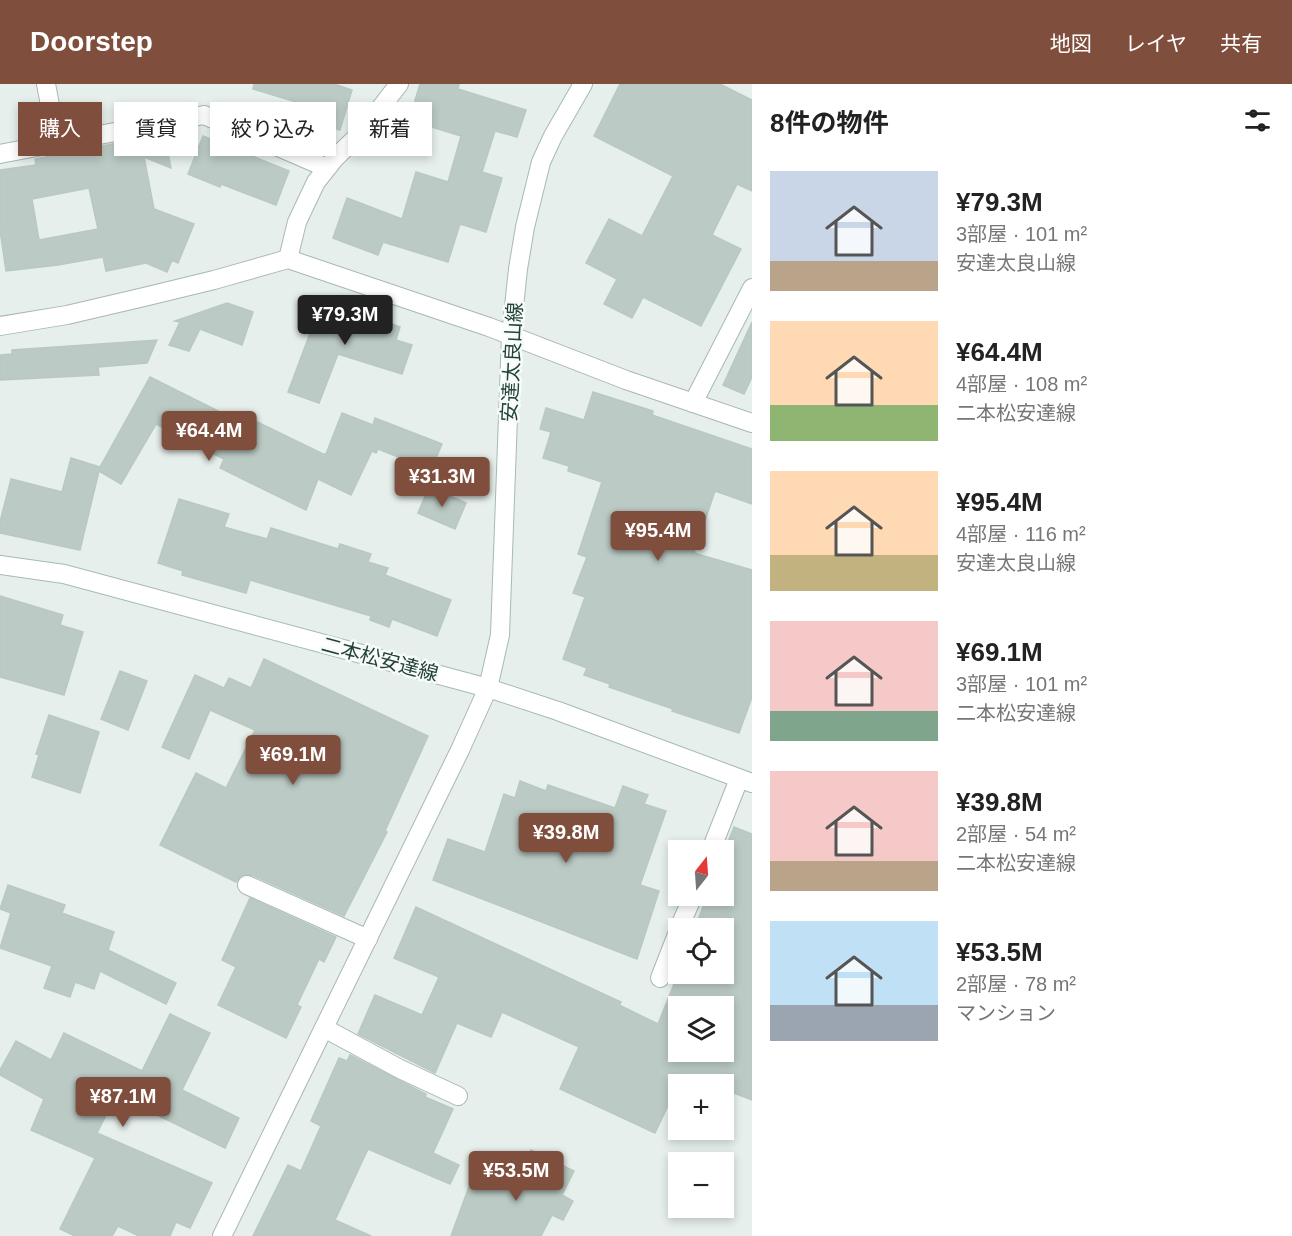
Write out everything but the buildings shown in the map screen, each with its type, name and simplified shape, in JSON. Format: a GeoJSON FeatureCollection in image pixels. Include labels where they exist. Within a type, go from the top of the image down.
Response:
{"type":"FeatureCollection","features":[{"type":"Feature","properties":{"kind":"street"},"geometry":{"type":"LineString","coordinates":[[46,84],[49,102]]}},
{"type":"Feature","properties":{"kind":"street"},"geometry":{"type":"LineString","coordinates":[[288,259],[297,222],[316,182],[335,158],[362,132],[399,84]]}},
{"type":"Feature","properties":{"kind":"street","name":"安達太良山線"},"geometry":{"type":"LineString","coordinates":[[222,1236],[488,688],[500,635],[511,335],[518,269],[537,175],[554,136],[583,84]]}},
{"type":"Feature","properties":{"kind":"street"},"geometry":{"type":"LineString","coordinates":[[102,134],[204,115],[327,168]]}},
{"type":"Feature","properties":{"kind":"street"},"geometry":{"type":"LineString","coordinates":[[0,154],[18,150]]}},
{"type":"Feature","properties":{"kind":"street"},"geometry":{"type":"LineString","coordinates":[[0,326],[67,315],[288,259],[511,335],[626,380],[752,423]]}},
{"type":"Feature","properties":{"kind":"street"},"geometry":{"type":"LineString","coordinates":[[693,403],[752,288]]}},
{"type":"Feature","properties":{"kind":"street","name":"二本松安達線"},"geometry":{"type":"LineString","coordinates":[[0,565],[64,574],[488,688],[558,711],[746,781]]}},
{"type":"Feature","properties":{"kind":"street"},"geometry":{"type":"LineString","coordinates":[[716,840],[746,781]]}},
{"type":"Feature","properties":{"kind":"street"},"geometry":{"type":"LineString","coordinates":[[246,885],[368,939]]}},
{"type":"Feature","properties":{"kind":"street"},"geometry":{"type":"LineString","coordinates":[[660,978],[668,958]]}},
{"type":"Feature","properties":{"kind":"street"},"geometry":{"type":"LineString","coordinates":[[324,1028],[400,1069],[458,1096]]}}]}
